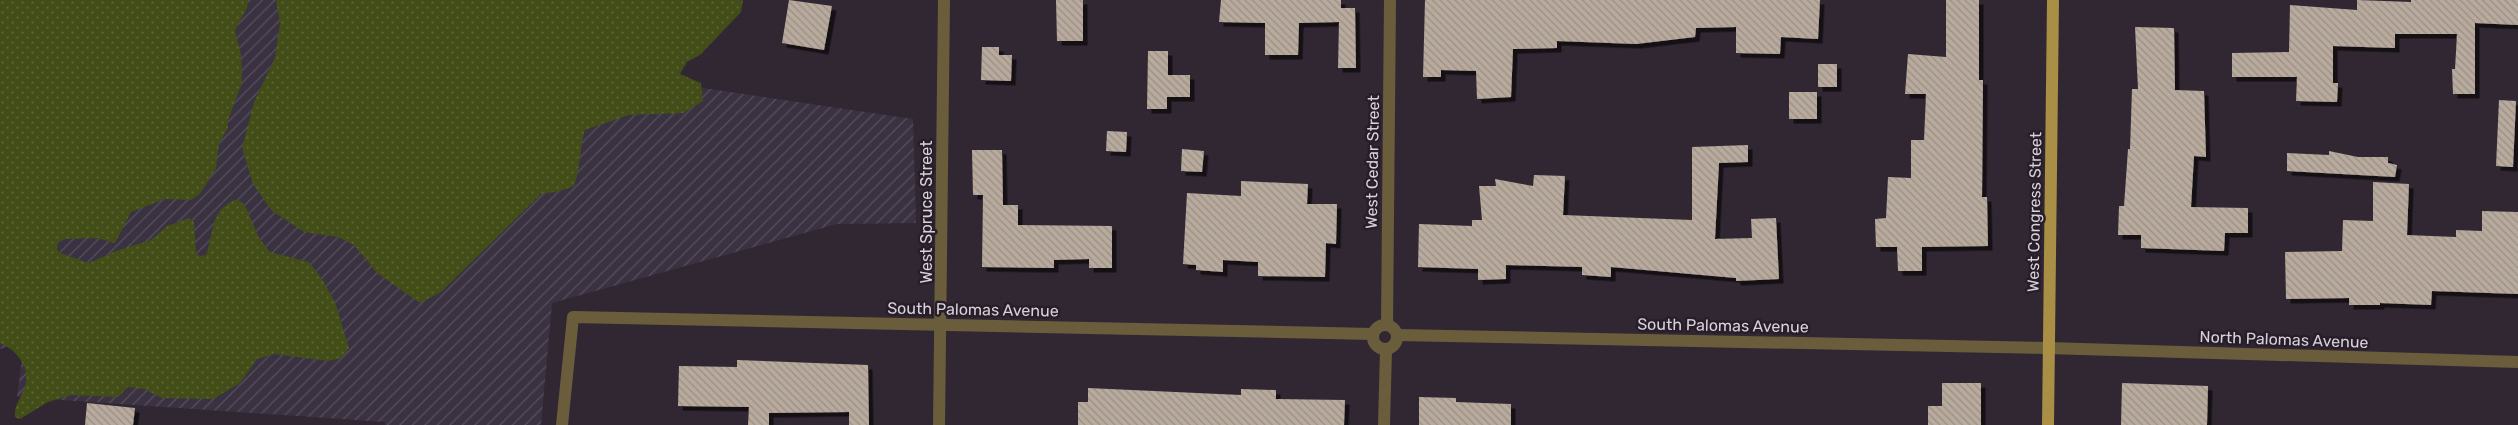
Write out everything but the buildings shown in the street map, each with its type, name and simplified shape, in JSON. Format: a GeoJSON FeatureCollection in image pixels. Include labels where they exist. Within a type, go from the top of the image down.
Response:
{"type":"FeatureCollection","features":[{"type":"Feature","properties":{"kind":"main road","name":"West Congress Street"},"geometry":{"type":"LineString","coordinates":[[2048,425],[2053,0]]}},
{"type":"Feature","properties":{"kind":"street","name":"West Spruce Street"},"geometry":{"type":"LineString","coordinates":[[940,425],[944,0]]}},
{"type":"Feature","properties":{"kind":"street","name":"West Cedar Street"},"geometry":{"type":"LineString","coordinates":[[1387,325],[1390,0]]}},
{"type":"Feature","properties":{"kind":"street","name":"South Palomas Avenue"},"geometry":{"type":"LineString","coordinates":[[562,425],[573,317],[1373,334]]}},
{"type":"Feature","properties":{"kind":"street"},"geometry":{"type":"LineString","coordinates":[[1387,325],[1393,327],[1398,335],[1395,345],[1386,350],[1377,346],[1373,334],[1378,328],[1387,325]]}},
{"type":"Feature","properties":{"kind":"street","name":"South Palomas Avenue"},"geometry":{"type":"LineString","coordinates":[[1398,335],[2048,348]]}},
{"type":"Feature","properties":{"kind":"street","name":"North Palomas Avenue"},"geometry":{"type":"LineString","coordinates":[[2048,348],[2518,362]]}},
{"type":"Feature","properties":{"kind":"street"},"geometry":{"type":"LineString","coordinates":[[1384,425],[1386,350]]}},
{"type":"Feature","properties":{"kind":"shaded area"},"geometry":{"type":"Polygon","coordinates":[[[0,0],[701,0],[636,78],[913,119],[916,223],[837,224],[552,303],[541,425],[385,425],[385,422],[17,397],[24,342],[0,349],[0,0]]]}},
{"type":"Feature","properties":{"kind":"green space"},"geometry":{"type":"Polygon","coordinates":[[[0,0],[248,0],[247,8],[235,30],[241,55],[242,83],[228,120],[228,128],[219,144],[216,168],[200,194],[191,200],[165,199],[131,212],[115,243],[97,238],[66,239],[58,242],[57,249],[60,253],[89,263],[116,251],[151,240],[167,226],[189,218],[194,222],[196,253],[200,256],[206,255],[217,215],[228,204],[237,199],[245,205],[259,238],[270,252],[309,262],[322,279],[335,302],[349,348],[342,358],[328,361],[274,354],[257,359],[240,383],[213,399],[162,398],[144,389],[128,387],[118,397],[71,395],[48,402],[20,419],[15,417],[18,402],[25,387],[26,373],[17,355],[0,343],[0,0]]]}},
{"type":"Feature","properties":{"kind":"green space"},"geometry":{"type":"Polygon","coordinates":[[[276,0],[743,0],[741,12],[700,55],[687,62],[680,74],[701,83],[703,101],[683,113],[629,115],[585,130],[574,186],[560,191],[541,194],[441,292],[420,303],[377,273],[354,245],[338,237],[304,232],[272,211],[253,184],[242,148],[254,102],[275,58],[280,23],[276,0]]]}}]}
